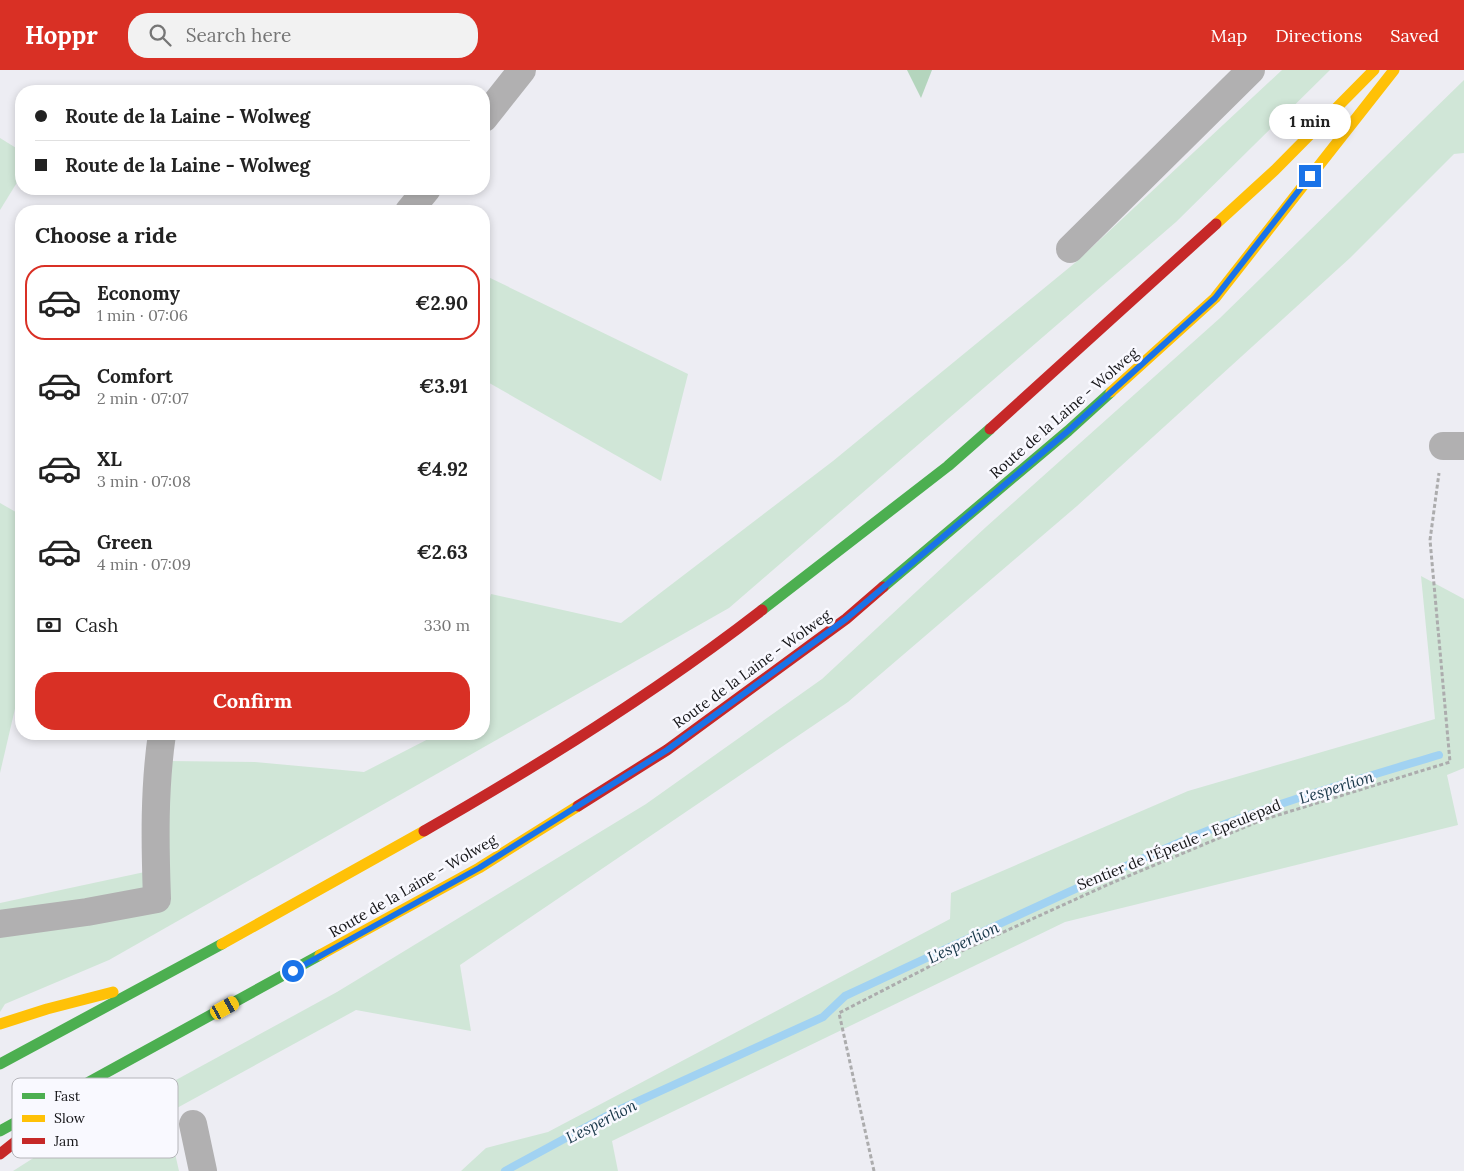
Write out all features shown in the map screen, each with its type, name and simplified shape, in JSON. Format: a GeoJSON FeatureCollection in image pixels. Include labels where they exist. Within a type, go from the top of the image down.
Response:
{"type":"FeatureCollection","features":[{"type":"Feature","properties":{"kind":"highway"},"geometry":{"type":"LineString","coordinates":[[0,1064],[326,887],[486,795],[610,719],[739,628],[948,466],[1164,273],[1275,170],[1374,70]]}},
{"type":"Feature","properties":{"kind":"highway","name":"Route de la Laine - Wolweg"},"geometry":{"type":"LineString","coordinates":[[99,1078],[479,868],[667,750],[846,619],[1068,431],[1215,298],[1394,70]]}},
{"type":"Feature","properties":{"kind":"highway"},"geometry":{"type":"LineString","coordinates":[[0,1024],[47,1009],[155,981]]}},
{"type":"Feature","properties":{"kind":"highway","name":"Route de la Laine - Wolweg"},"geometry":{"type":"LineString","coordinates":[[0,1131],[12,1125]]}},
{"type":"Feature","properties":{"kind":"highway"},"geometry":{"type":"LineString","coordinates":[[0,1154],[12,1145]]}},
{"type":"Feature","properties":{"kind":"street"},"geometry":{"type":"LineString","coordinates":[[490,110],[522,70]]}},
{"type":"Feature","properties":{"kind":"street"},"geometry":{"type":"LineString","coordinates":[[1070,249],[1251,70]]}},
{"type":"Feature","properties":{"kind":"street"},"geometry":{"type":"LineString","coordinates":[[414,205],[422,195]]}},
{"type":"Feature","properties":{"kind":"street"},"geometry":{"type":"LineString","coordinates":[[0,924],[87,912],[158,898],[154,831],[158,758],[161,740]]}},
{"type":"Feature","properties":{"kind":"street"},"geometry":{"type":"LineString","coordinates":[[193,1124],[203,1171]]}},
{"type":"Feature","properties":{"kind":"path","name":"Sentier de l'Épeule - Epeulepad"},"geometry":{"type":"LineString","coordinates":[[874,1171],[839,1014],[944,959],[1107,885],[1262,820],[1450,762],[1430,540],[1453,446]]}},
{"type":"Feature","properties":{"kind":"green space"},"geometry":{"type":"Polygon","coordinates":[[[907,70],[932,70],[921,98],[907,70]]]}},
{"type":"Feature","properties":{"kind":"green space"},"geometry":{"type":"Polygon","coordinates":[[[1282,70],[1330,70],[1176,222],[729,608],[109,960],[5,1004],[0,1012],[0,903],[168,867],[169,761],[255,762],[364,772],[426,740],[490,740],[491,594],[621,623],[833,461],[1076,262],[1282,70]]]}},
{"type":"Feature","properties":{"kind":"green space"},"geometry":{"type":"Polygon","coordinates":[[[1464,80],[1464,153],[1454,154],[1350,258],[1077,506],[848,702],[460,965],[471,1031],[356,1010],[178,1107],[178,1079],[337,992],[646,804],[822,679],[986,527],[1220,318],[1464,80]]]}},
{"type":"Feature","properties":{"kind":"green space"},"geometry":{"type":"Polygon","coordinates":[[[0,138],[15,147],[15,186],[0,210],[0,138]]]}},
{"type":"Feature","properties":{"kind":"green space"},"geometry":{"type":"Polygon","coordinates":[[[490,278],[688,374],[661,481],[490,383],[490,278]]]}},
{"type":"Feature","properties":{"kind":"green space"},"geometry":{"type":"Polygon","coordinates":[[[0,503],[15,512],[15,709],[0,773],[0,503]]]}},
{"type":"Feature","properties":{"kind":"green space"},"geometry":{"type":"Polygon","coordinates":[[[1421,576],[1464,599],[1464,768],[1447,775],[1458,825],[1065,922],[612,1141],[618,1171],[461,1171],[486,1148],[548,1132],[950,919],[951,893],[1188,791],[1435,719],[1421,576]]]}},
{"type":"Feature","properties":{"kind":"green space"},"geometry":{"type":"Polygon","coordinates":[[[33,1158],[176,1158],[179,1171],[13,1171],[33,1158]]]}},
{"type":"Feature","properties":{"kind":"waterway","name":"L'esperlion"},"geometry":{"type":"LineString","coordinates":[[505,1171],[612,1113],[823,1017],[845,996],[1148,856],[1253,814],[1314,793],[1439,755]]}},
{"type":"Feature","properties":{"kind":"traffic: fast"},"geometry":{"type":"LineString","coordinates":[[883,587],[1068,431],[1111,392]]}},
{"type":"Feature","properties":{"kind":"traffic: fast"},"geometry":{"type":"LineString","coordinates":[[762,610],[948,466],[990,429]]}},
{"type":"Feature","properties":{"kind":"traffic: fast"},"geometry":{"type":"LineString","coordinates":[[0,1064],[222,944]]}},
{"type":"Feature","properties":{"kind":"traffic: fast"},"geometry":{"type":"LineString","coordinates":[[96,1078],[320,955]]}},
{"type":"Feature","properties":{"kind":"traffic: fast"},"geometry":{"type":"LineString","coordinates":[[0,1131],[12,1124]]}},
{"type":"Feature","properties":{"kind":"traffic: slow"},"geometry":{"type":"LineString","coordinates":[[1216,224],[1275,170],[1374,70]]}},
{"type":"Feature","properties":{"kind":"traffic: slow"},"geometry":{"type":"LineString","coordinates":[[1111,392],[1215,298],[1394,70]]}},
{"type":"Feature","properties":{"kind":"traffic: slow"},"geometry":{"type":"LineString","coordinates":[[320,955],[479,868],[578,806]]}},
{"type":"Feature","properties":{"kind":"traffic: slow"},"geometry":{"type":"LineString","coordinates":[[222,944],[424,831]]}},
{"type":"Feature","properties":{"kind":"traffic: slow"},"geometry":{"type":"LineString","coordinates":[[0,1024],[47,1009],[113,992]]}},
{"type":"Feature","properties":{"kind":"traffic: jam"},"geometry":{"type":"LineString","coordinates":[[990,429],[1216,224]]}},
{"type":"Feature","properties":{"kind":"traffic: jam"},"geometry":{"type":"LineString","coordinates":[[578,806],[667,750],[846,619],[883,587]]}},
{"type":"Feature","properties":{"kind":"traffic: jam"},"geometry":{"type":"LineString","coordinates":[[424,831],[554,754],[639,699],[722,641],[762,610]]}},
{"type":"Feature","properties":{"kind":"traffic: jam"},"geometry":{"type":"LineString","coordinates":[[0,1154],[12,1144]]}},
{"type":"Feature","properties":{"kind":"route"},"geometry":{"type":"LineString","coordinates":[[293,971],[479,868],[667,750],[846,619],[1068,431],[1215,298],[1310,176]]}}]}
